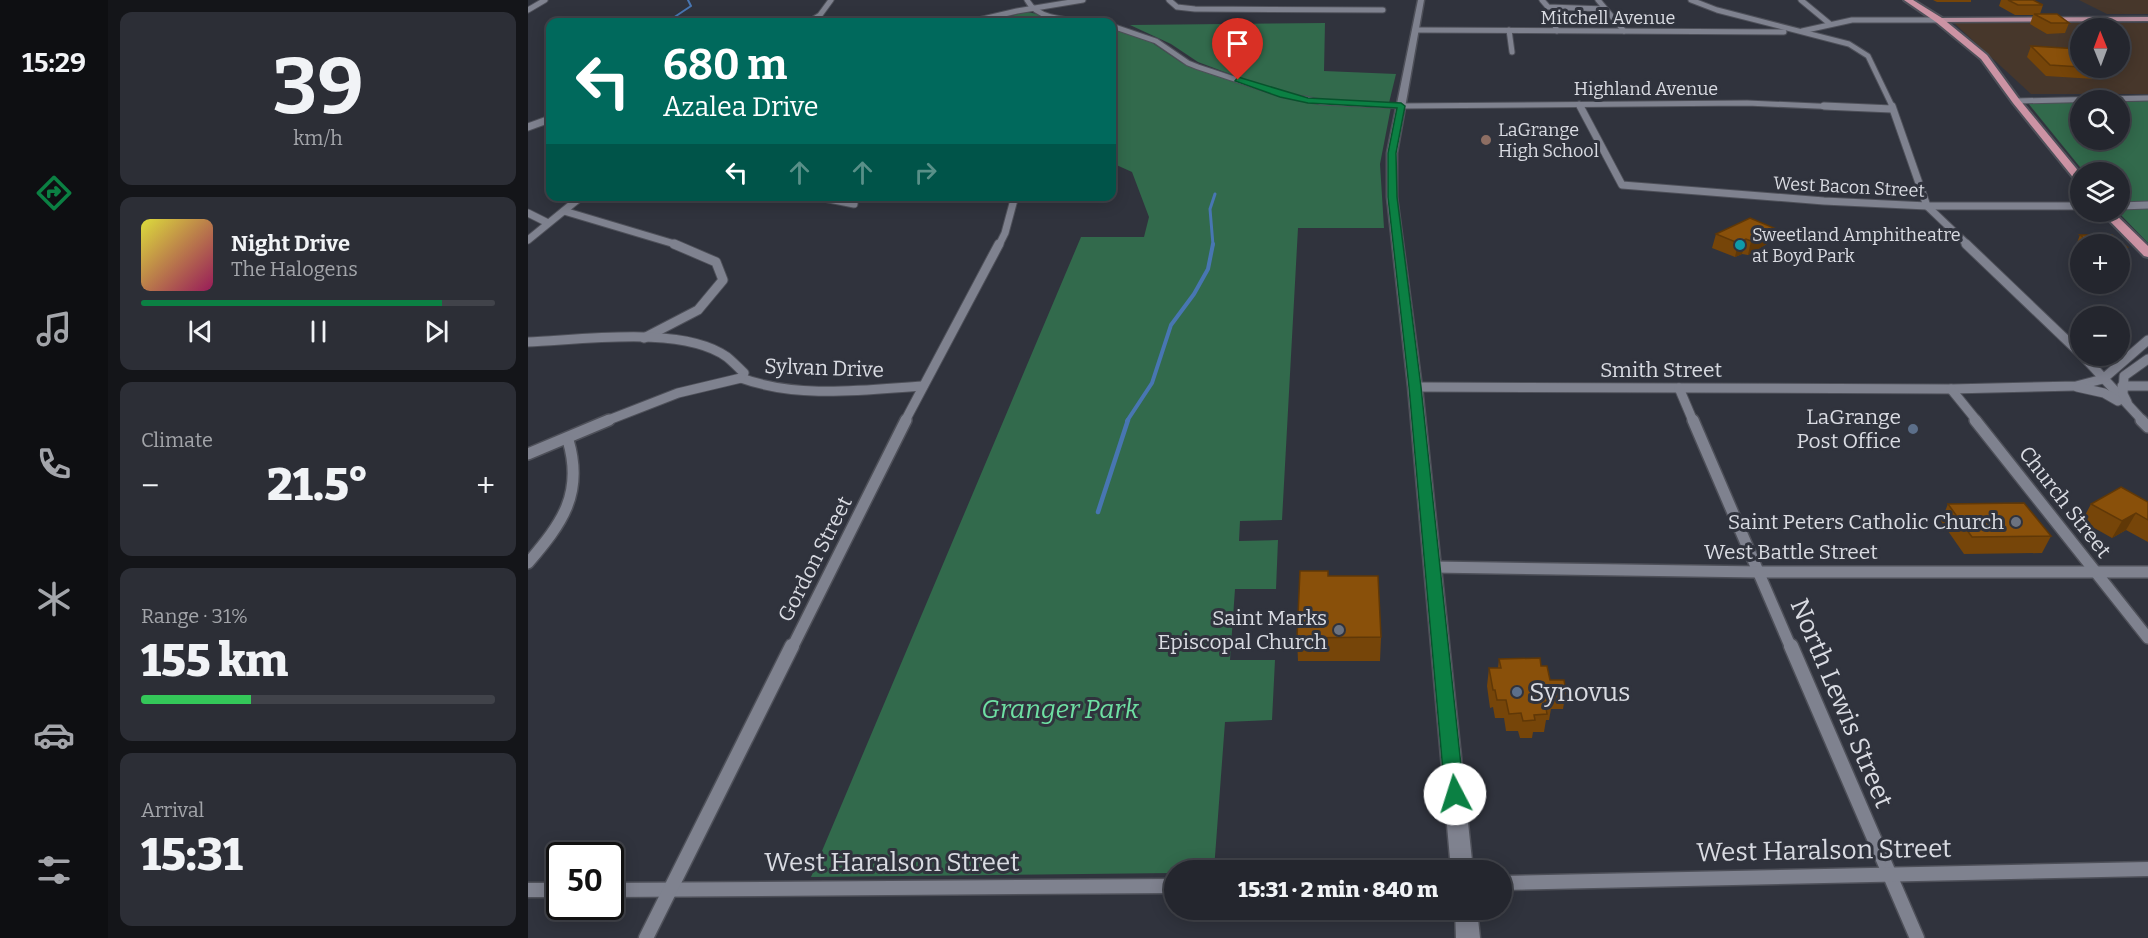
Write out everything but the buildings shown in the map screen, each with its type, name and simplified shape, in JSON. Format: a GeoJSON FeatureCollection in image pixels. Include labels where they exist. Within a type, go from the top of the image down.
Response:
{"type":"FeatureCollection","features":[{"type":"Feature","properties":{"kind":"highway"},"geometry":{"type":"LineString","coordinates":[[1908,0],[1939,20],[1984,57],[2016,101],[2070,166]]}},
{"type":"Feature","properties":{"kind":"highway"},"geometry":{"type":"LineString","coordinates":[[2117,222],[2148,253]]}},
{"type":"Feature","properties":{"kind":"main road"},"geometry":{"type":"LineString","coordinates":[[1421,0],[1392,153],[1392,197],[1415,387],[1461,860]]}},
{"type":"Feature","properties":{"kind":"main road"},"geometry":{"type":"LineString","coordinates":[[1939,20],[2148,19]]}},
{"type":"Feature","properties":{"kind":"main road"},"geometry":{"type":"LineString","coordinates":[[1467,920],[1468,938]]}},
{"type":"Feature","properties":{"kind":"street"},"geometry":{"type":"LineString","coordinates":[[528,10],[545,0]]}},
{"type":"Feature","properties":{"kind":"street"},"geometry":{"type":"LineString","coordinates":[[815,18],[831,0]]}},
{"type":"Feature","properties":{"kind":"street"},"geometry":{"type":"LineString","coordinates":[[1027,0],[1031,8],[1054,18]]}},
{"type":"Feature","properties":{"kind":"street"},"geometry":{"type":"LineString","coordinates":[[987,18],[1083,0]]}},
{"type":"Feature","properties":{"kind":"street"},"geometry":{"type":"LineString","coordinates":[[1169,0],[1176,7],[1195,9],[1383,10]]}},
{"type":"Feature","properties":{"kind":"street"},"geometry":{"type":"LineString","coordinates":[[1317,9],[1322,0]]}},
{"type":"Feature","properties":{"kind":"street"},"geometry":{"type":"LineString","coordinates":[[1542,0],[1548,7],[1605,9]]}},
{"type":"Feature","properties":{"kind":"street"},"geometry":{"type":"LineString","coordinates":[[1598,0],[1624,31]]}},
{"type":"Feature","properties":{"kind":"street"},"geometry":{"type":"LineString","coordinates":[[1691,0],[1717,10],[1849,44],[1861,50],[1878,72],[1888,94],[1927,206],[2070,343]]}},
{"type":"Feature","properties":{"kind":"street"},"geometry":{"type":"LineString","coordinates":[[1801,0],[1830,24]]}},
{"type":"Feature","properties":{"kind":"street"},"geometry":{"type":"LineString","coordinates":[[1552,18],[1557,31]]}},
{"type":"Feature","properties":{"kind":"street"},"geometry":{"type":"LineString","coordinates":[[1802,31],[1859,20],[1939,20]]}},
{"type":"Feature","properties":{"kind":"street","name":"Highland Avenue"},"geometry":{"type":"LineString","coordinates":[[1116,27],[1156,41],[1188,63],[1198,67],[1282,95],[1321,102],[1401,106],[1748,103],[1892,109]]}},
{"type":"Feature","properties":{"kind":"street","name":"Mitchell Avenue"},"geometry":{"type":"LineString","coordinates":[[1415,30],[1802,31]]}},
{"type":"Feature","properties":{"kind":"street"},"geometry":{"type":"LineString","coordinates":[[1509,30],[1512,52]]}},
{"type":"Feature","properties":{"kind":"street"},"geometry":{"type":"LineString","coordinates":[[2016,101],[2148,98]]}},
{"type":"Feature","properties":{"kind":"street","name":"West Bacon Street"},"geometry":{"type":"LineString","coordinates":[[1579,104],[1622,185],[1766,198],[1927,206],[2070,206]]}},
{"type":"Feature","properties":{"kind":"street"},"geometry":{"type":"LineString","coordinates":[[528,127],[546,120]]}},
{"type":"Feature","properties":{"kind":"street"},"geometry":{"type":"LineString","coordinates":[[528,240],[576,201]]}},
{"type":"Feature","properties":{"kind":"street"},"geometry":{"type":"LineString","coordinates":[[839,201],[854,204]]}},
{"type":"Feature","properties":{"kind":"street","name":"Gordon Street"},"geometry":{"type":"LineString","coordinates":[[646,938],[923,386],[1005,233],[1014,201]]}},
{"type":"Feature","properties":{"kind":"street"},"geometry":{"type":"LineString","coordinates":[[2130,206],[2148,205]]}},
{"type":"Feature","properties":{"kind":"street"},"geometry":{"type":"LineString","coordinates":[[564,211],[676,244],[716,262],[723,280],[711,300],[691,317],[644,338]]}},
{"type":"Feature","properties":{"kind":"street"},"geometry":{"type":"LineString","coordinates":[[528,213],[548,223]]}},
{"type":"Feature","properties":{"kind":"street","name":"Sylvan Drive"},"geometry":{"type":"LineString","coordinates":[[528,342],[644,338],[714,349],[736,361],[744,373],[741,378],[754,384],[783,388],[923,386]]}},
{"type":"Feature","properties":{"kind":"street"},"geometry":{"type":"LineString","coordinates":[[2103,378],[2148,340]]}},
{"type":"Feature","properties":{"kind":"street"},"geometry":{"type":"LineString","coordinates":[[2129,407],[2122,386],[2124,376],[2148,359]]}},
{"type":"Feature","properties":{"kind":"street"},"geometry":{"type":"LineString","coordinates":[[2092,366],[2148,427]]}},
{"type":"Feature","properties":{"kind":"street"},"geometry":{"type":"LineString","coordinates":[[528,454],[568,440],[670,395],[741,378]]}},
{"type":"Feature","properties":{"kind":"street","name":"Smith Street"},"geometry":{"type":"LineString","coordinates":[[1415,387],[1951,389],[2076,386],[2103,378]]}},
{"type":"Feature","properties":{"kind":"street"},"geometry":{"type":"LineString","coordinates":[[2076,386],[2104,393],[2129,407]]}},
{"type":"Feature","properties":{"kind":"street"},"geometry":{"type":"LineString","coordinates":[[2122,386],[2148,386]]}},
{"type":"Feature","properties":{"kind":"street","name":"North Lewis Street"},"geometry":{"type":"LineString","coordinates":[[1679,388],[1917,938]]}},
{"type":"Feature","properties":{"kind":"street","name":"Smith Street"},"geometry":{"type":"LineString","coordinates":[[1906,389],[1941,394],[1964,405]]}},
{"type":"Feature","properties":{"kind":"street","name":"Church Street"},"geometry":{"type":"LineString","coordinates":[[1951,389],[2148,638]]}},
{"type":"Feature","properties":{"kind":"street"},"geometry":{"type":"LineString","coordinates":[[528,563],[547,541],[575,489],[574,455],[568,440]]}},
{"type":"Feature","properties":{"kind":"street","name":"West Battle Street"},"geometry":{"type":"LineString","coordinates":[[1433,567],[1759,572],[2148,572]]}},
{"type":"Feature","properties":{"kind":"street","name":"West Haralson Street"},"geometry":{"type":"LineString","coordinates":[[1512,883],[2148,869]]}},
{"type":"Feature","properties":{"kind":"street","name":"West Haralson Street"},"geometry":{"type":"LineString","coordinates":[[624,890],[1164,886]]}},
{"type":"Feature","properties":{"kind":"street"},"geometry":{"type":"LineString","coordinates":[[528,890],[546,890]]}},
{"type":"Feature","properties":{"kind":"shaded area"},"geometry":{"type":"Polygon","coordinates":[[[2079,0],[2148,0],[2148,14],[2107,14],[2079,0]]]}},
{"type":"Feature","properties":{"kind":"shaded area"},"geometry":{"type":"Polygon","coordinates":[[[1954,23],[2070,23],[2070,78],[2130,78],[2130,23],[2148,23],[2148,94],[2130,94],[2130,90],[2070,90],[2070,94],[2031,94],[1954,23]]]}},
{"type":"Feature","properties":{"kind":"green space"},"geometry":{"type":"Polygon","coordinates":[[[1027,12],[1058,18],[1002,18],[1027,12]]]}},
{"type":"Feature","properties":{"kind":"green space"},"geometry":{"type":"Polygon","coordinates":[[[1325,23],[1324,71],[1396,74],[1389,103],[1324,100],[1273,90],[1198,62],[1171,44],[1130,25],[1325,23]]]}},
{"type":"Feature","properties":{"kind":"green space","name":"Granger Park"},"geometry":{"type":"Polygon","coordinates":[[[1116,29],[1148,40],[1182,63],[1283,98],[1339,105],[1391,107],[1380,164],[1384,228],[1298,228],[1282,520],[1240,521],[1239,541],[1278,540],[1276,589],[1235,589],[1230,660],[1275,660],[1272,720],[1225,722],[1215,860],[1164,860],[1164,873],[811,877],[1081,237],[1144,237],[1149,217],[1132,172],[1116,165],[1116,29]]]}},
{"type":"Feature","properties":{"kind":"green space"},"geometry":{"type":"Polygon","coordinates":[[[2148,101],[2148,203],[2130,203],[2130,162],[2076,162],[2028,103],[2070,102],[2070,150],[2130,150],[2130,102],[2148,101]]]}},
{"type":"Feature","properties":{"kind":"green space"},"geometry":{"type":"Polygon","coordinates":[[[2130,208],[2148,208],[2148,243],[2128,222],[2130,222],[2130,208]]]}},
{"type":"Feature","properties":{"kind":"waterway"},"geometry":{"type":"LineString","coordinates":[[673,18],[691,6],[688,0]]}},
{"type":"Feature","properties":{"kind":"waterway"},"geometry":{"type":"LineString","coordinates":[[1213,244],[1210,209],[1215,194]]}},
{"type":"Feature","properties":{"kind":"waterway"},"geometry":{"type":"LineString","coordinates":[[1127,421],[1152,383],[1171,325],[1194,294],[1208,269],[1213,244]]}},
{"type":"Feature","properties":{"kind":"waterway"},"geometry":{"type":"LineString","coordinates":[[1098,512],[1128,420]]}},
{"type":"Feature","properties":{"kind":"place","name":"LaGrange High School"},"geometry":{"type":"Point","coordinates":[1486,140]}},
{"type":"Feature","properties":{"kind":"place","name":"Sweetland Amphitheatre at Boyd Park"},"geometry":{"type":"Point","coordinates":[1740,245]}},
{"type":"Feature","properties":{"kind":"place","name":"LaGrange Post Office"},"geometry":{"type":"Point","coordinates":[1913,429]}},
{"type":"Feature","properties":{"kind":"place","name":"Saint Peters Catholic Church"},"geometry":{"type":"Point","coordinates":[2016,522]}},
{"type":"Feature","properties":{"kind":"place","name":"Saint Marks Episcopal Church"},"geometry":{"type":"Point","coordinates":[1339,630]}},
{"type":"Feature","properties":{"kind":"place","name":"Synovus"},"geometry":{"type":"Point","coordinates":[1517,692]}},
{"type":"Feature","properties":{"kind":"route"},"geometry":{"type":"LineString","coordinates":[[1238,80],[1308,101],[1401,106],[1392,153],[1392,197],[1415,387],[1455,794]]}}]}
